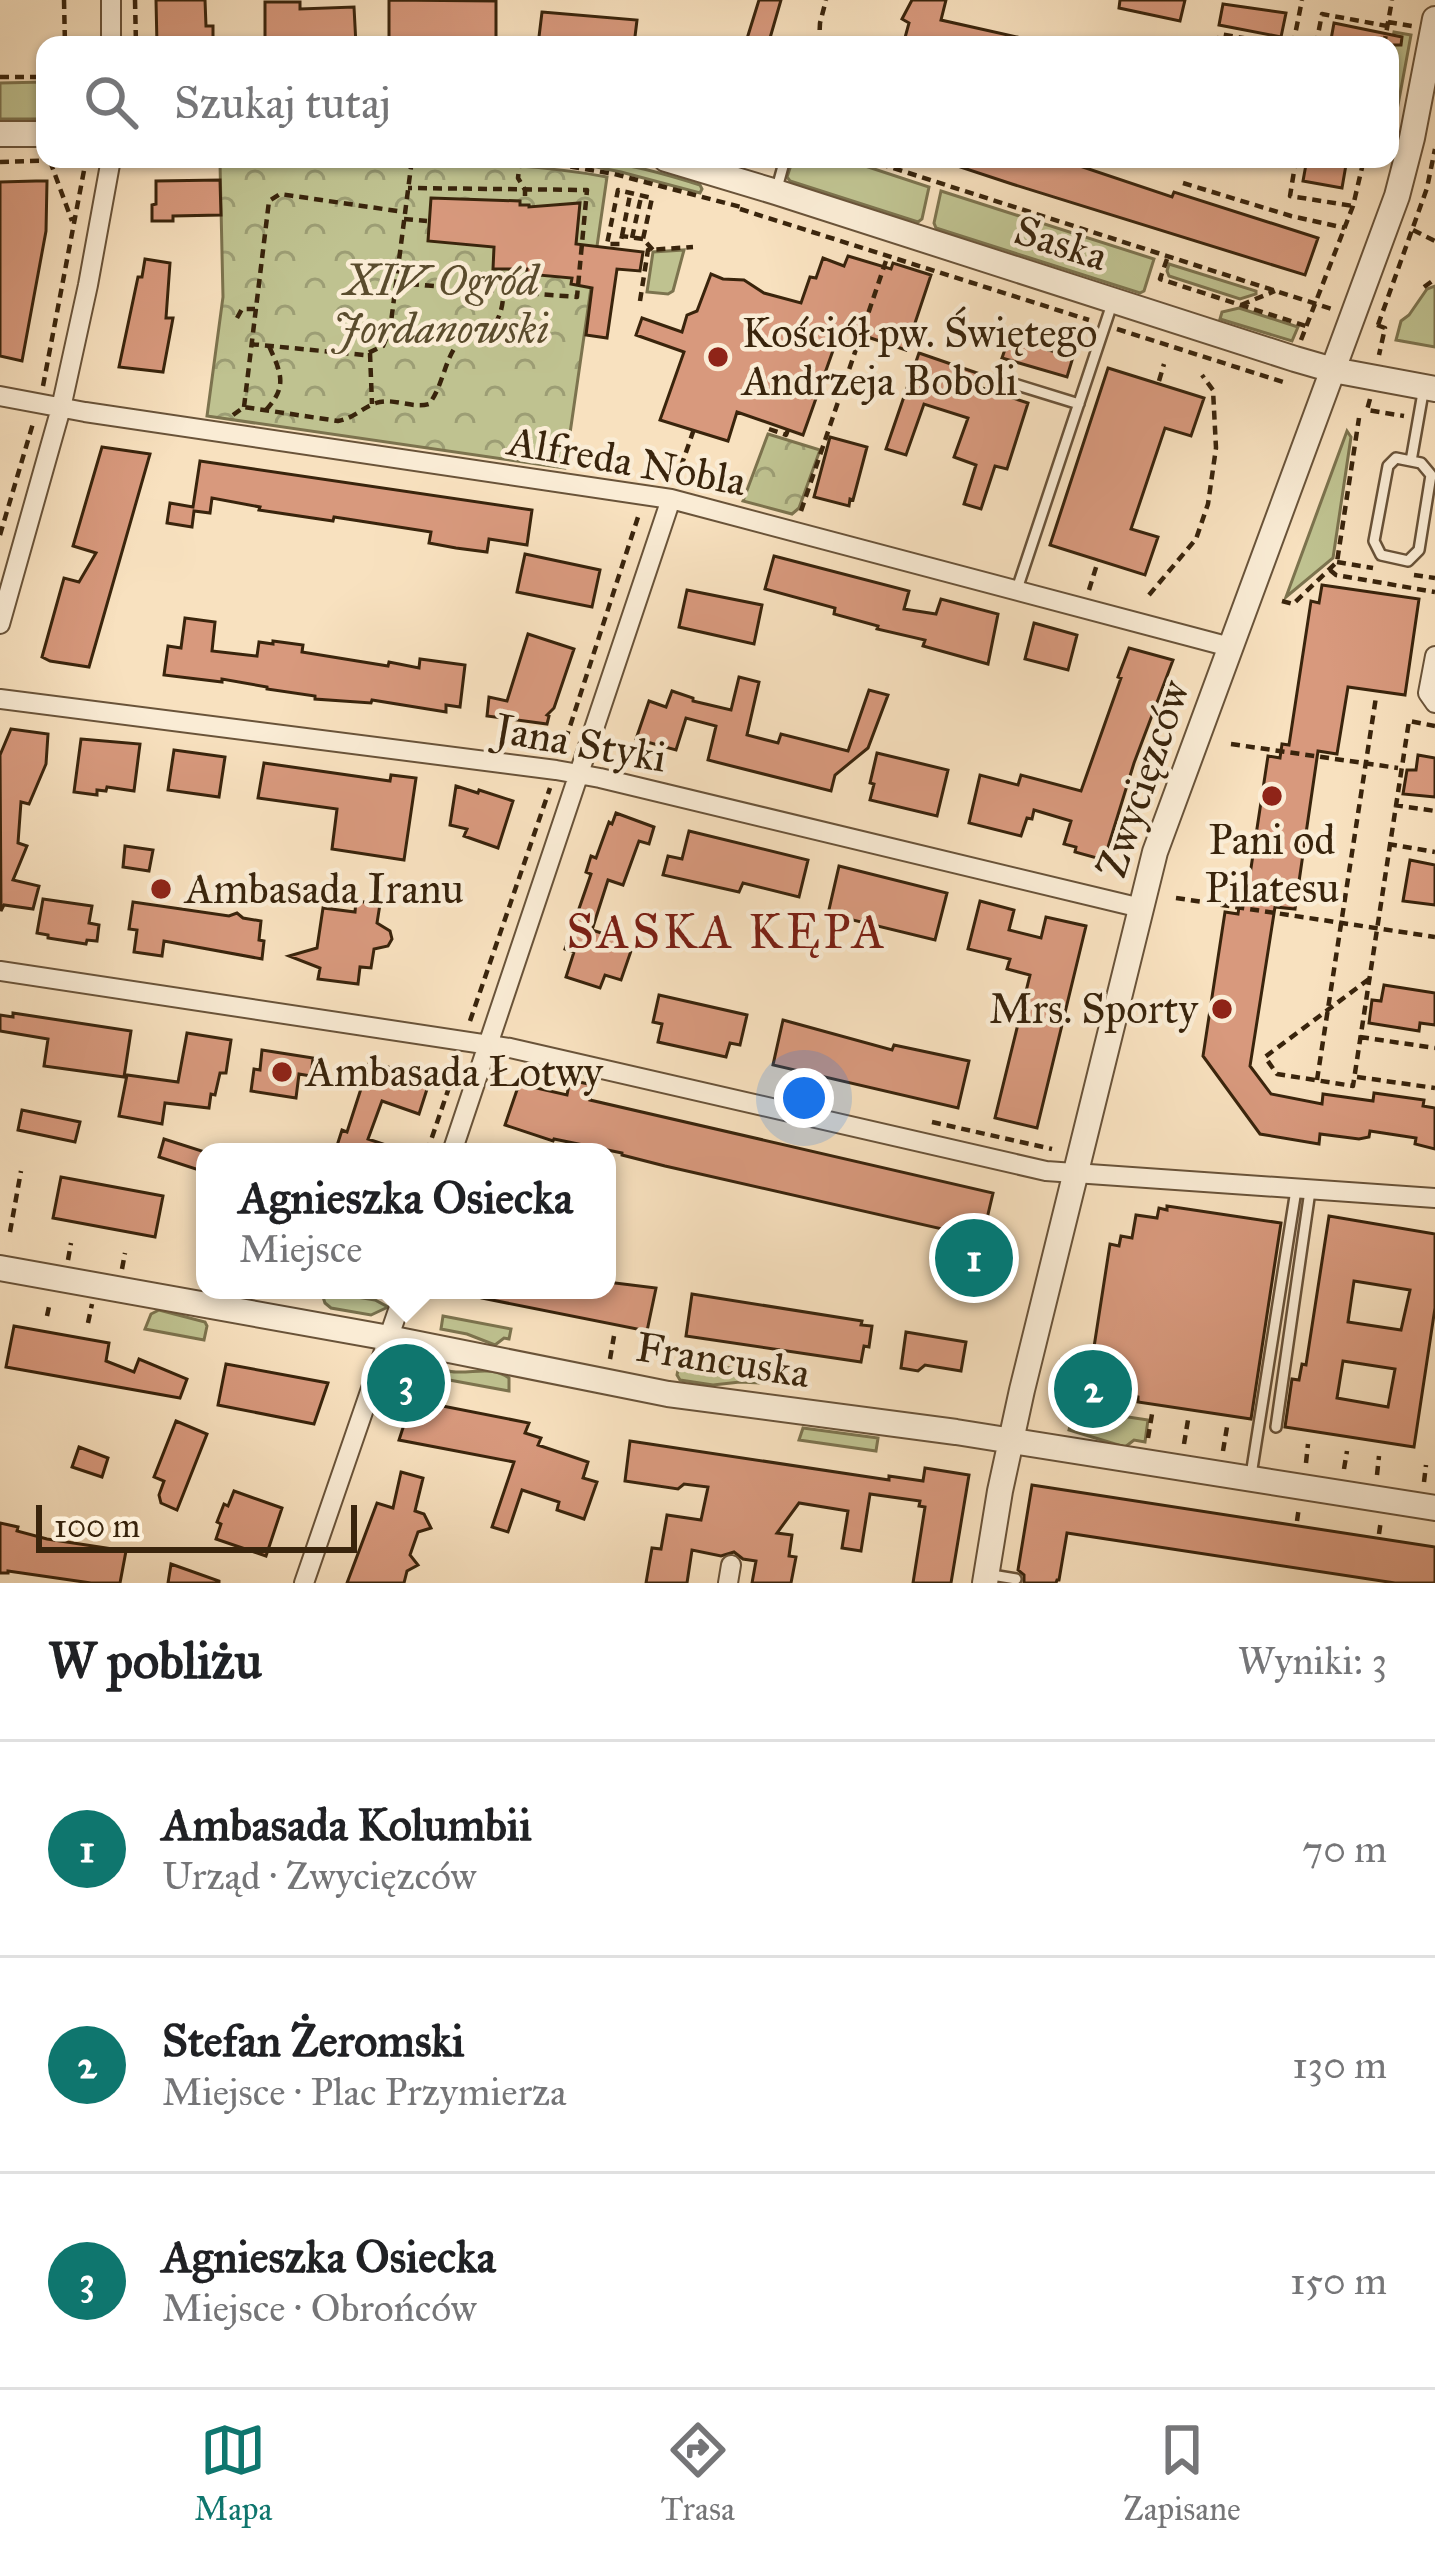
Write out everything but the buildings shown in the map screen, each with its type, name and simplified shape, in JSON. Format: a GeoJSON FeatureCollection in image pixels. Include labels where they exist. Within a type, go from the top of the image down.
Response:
{"type":"FeatureCollection","features":[{"type":"Feature","properties":{"kind":"street"},"geometry":{"type":"LineString","coordinates":[[111,0],[111,36]]}},
{"type":"Feature","properties":{"kind":"street","name":"Zwycięzców"},"geometry":{"type":"LineString","coordinates":[[986,1579],[1010,1441],[1162,829],[1396,196],[1435,19]]}},
{"type":"Feature","properties":{"kind":"street"},"geometry":{"type":"LineString","coordinates":[[0,134],[36,134]]}},
{"type":"Feature","properties":{"kind":"street"},"geometry":{"type":"LineString","coordinates":[[0,624],[61,408],[109,168]]}},
{"type":"Feature","properties":{"kind":"street","name":"Saska"},"geometry":{"type":"LineString","coordinates":[[696,168],[1333,370],[1430,388]]}},
{"type":"Feature","properties":{"kind":"street","name":"Alfreda Nobla"},"geometry":{"type":"LineString","coordinates":[[0,396],[671,499],[1230,647]]}},
{"type":"Feature","properties":{"kind":"street"},"geometry":{"type":"LineString","coordinates":[[455,1143],[671,499]]}},
{"type":"Feature","properties":{"kind":"street"},"geometry":{"type":"LineString","coordinates":[[1435,656],[1428,693],[1435,703]]}},
{"type":"Feature","properties":{"kind":"street","name":"Jana Styki"},"geometry":{"type":"LineString","coordinates":[[0,699],[556,770],[1141,908]]}},
{"type":"Feature","properties":{"kind":"street"},"geometry":{"type":"LineString","coordinates":[[0,970],[488,1045],[1046,1171],[1435,1198]]}},
{"type":"Feature","properties":{"kind":"street","name":"Francuska"},"geometry":{"type":"LineString","coordinates":[[0,1268],[668,1394],[1251,1480],[1334,1483],[1429,1498]]}},
{"type":"Feature","properties":{"kind":"street"},"geometry":{"type":"LineString","coordinates":[[304,1583],[402,1299]]}},
{"type":"Feature","properties":{"kind":"lane"},"geometry":{"type":"LineString","coordinates":[[776,192],[783,168]]}},
{"type":"Feature","properties":{"kind":"lane"},"geometry":{"type":"LineString","coordinates":[[1017,589],[1114,300]]}},
{"type":"Feature","properties":{"kind":"lane"},"geometry":{"type":"LineString","coordinates":[[998,379],[1079,404]]}},
{"type":"Feature","properties":{"kind":"lane"},"geometry":{"type":"LineString","coordinates":[[1411,461],[1430,388]]}},
{"type":"Feature","properties":{"kind":"lane"},"geometry":{"type":"LineString","coordinates":[[1396,458],[1411,461],[1421,463],[1431,475],[1419,550],[1408,561],[1381,555],[1374,542],[1388,466],[1396,458]]}},
{"type":"Feature","properties":{"kind":"lane"},"geometry":{"type":"LineString","coordinates":[[1276,1426],[1303,1190]]}},
{"type":"Feature","properties":{"kind":"lane"},"geometry":{"type":"LineString","coordinates":[[1251,1480],[1303,1190]]}},
{"type":"Feature","properties":{"kind":"lane"},"geometry":{"type":"LineString","coordinates":[[986,1579],[1016,1579]]}},
{"type":"Feature","properties":{"kind":"path"},"geometry":{"type":"LineString","coordinates":[[64,0],[64,36]]}},
{"type":"Feature","properties":{"kind":"path"},"geometry":{"type":"LineString","coordinates":[[135,0],[136,36]]}},
{"type":"Feature","properties":{"kind":"path"},"geometry":{"type":"LineString","coordinates":[[819,36],[826,0]]}},
{"type":"Feature","properties":{"kind":"path"},"geometry":{"type":"LineString","coordinates":[[1295,36],[1302,0]]}},
{"type":"Feature","properties":{"kind":"path"},"geometry":{"type":"LineString","coordinates":[[1386,36],[1390,0]]}},
{"type":"Feature","properties":{"kind":"path"},"geometry":{"type":"LineString","coordinates":[[1318,36],[1322,14],[1388,26]]}},
{"type":"Feature","properties":{"kind":"path"},"geometry":{"type":"LineString","coordinates":[[0,77],[36,77]]}},
{"type":"Feature","properties":{"kind":"path"},"geometry":{"type":"LineString","coordinates":[[1378,325],[1427,188],[1435,152]]}},
{"type":"Feature","properties":{"kind":"path"},"geometry":{"type":"LineString","coordinates":[[0,162],[36,161]]}},
{"type":"Feature","properties":{"kind":"path"},"geometry":{"type":"LineString","coordinates":[[53,168],[74,226]]}},
{"type":"Feature","properties":{"kind":"path"},"geometry":{"type":"LineString","coordinates":[[0,536],[39,404],[85,168]]}},
{"type":"Feature","properties":{"kind":"path"},"geometry":{"type":"LineString","coordinates":[[250,344],[364,355],[383,346],[388,338],[411,168]]}},
{"type":"Feature","properties":{"kind":"path"},"geometry":{"type":"LineString","coordinates":[[519,168],[525,200]]}},
{"type":"Feature","properties":{"kind":"path"},"geometry":{"type":"LineString","coordinates":[[893,168],[1338,311]]}},
{"type":"Feature","properties":{"kind":"path"},"geometry":{"type":"LineString","coordinates":[[1294,168],[1289,196],[1353,206]]}},
{"type":"Feature","properties":{"kind":"path"},"geometry":{"type":"LineString","coordinates":[[1300,343],[1353,206],[1362,168]]}},
{"type":"Feature","properties":{"kind":"path"},"geometry":{"type":"LineString","coordinates":[[1184,183],[1345,228]]}},
{"type":"Feature","properties":{"kind":"path"},"geometry":{"type":"LineString","coordinates":[[395,283],[577,297],[587,190],[408,188]]}},
{"type":"Feature","properties":{"kind":"path"},"geometry":{"type":"LineString","coordinates":[[630,193],[620,244],[607,244],[618,190],[652,198],[643,239]]}},
{"type":"Feature","properties":{"kind":"path"},"geometry":{"type":"LineString","coordinates":[[228,422],[244,407],[267,205],[275,194],[427,221]]}},
{"type":"Feature","properties":{"kind":"path"},"geometry":{"type":"LineString","coordinates":[[632,238],[642,196]]}},
{"type":"Feature","properties":{"kind":"path"},"geometry":{"type":"LineString","coordinates":[[740,209],[1286,383]]}},
{"type":"Feature","properties":{"kind":"path"},"geometry":{"type":"LineString","coordinates":[[1412,229],[1435,241]]}},
{"type":"Feature","properties":{"kind":"path"},"geometry":{"type":"LineString","coordinates":[[622,236],[643,239],[652,250]]}},
{"type":"Feature","properties":{"kind":"path"},"geometry":{"type":"LineString","coordinates":[[640,301],[648,250],[693,247]]}},
{"type":"Feature","properties":{"kind":"path"},"geometry":{"type":"LineString","coordinates":[[795,530],[888,255]]}},
{"type":"Feature","properties":{"kind":"path"},"geometry":{"type":"LineString","coordinates":[[1167,257],[1160,279],[1306,326]]}},
{"type":"Feature","properties":{"kind":"path"},"geometry":{"type":"LineString","coordinates":[[244,407],[338,421],[387,401],[416,407],[429,404],[457,344],[496,321],[505,292],[502,272]]}},
{"type":"Feature","properties":{"kind":"path"},"geometry":{"type":"LineString","coordinates":[[1424,287],[1435,279]]}},
{"type":"Feature","properties":{"kind":"path"},"geometry":{"type":"LineString","coordinates":[[1240,305],[1275,292]]}},
{"type":"Feature","properties":{"kind":"path"},"geometry":{"type":"LineString","coordinates":[[237,317],[242,309],[255,309]]}},
{"type":"Feature","properties":{"kind":"path"},"geometry":{"type":"LineString","coordinates":[[1365,321],[1385,328],[1378,360]]}},
{"type":"Feature","properties":{"kind":"path"},"geometry":{"type":"LineString","coordinates":[[266,410],[280,388],[281,374],[269,346]]}},
{"type":"Feature","properties":{"kind":"path"},"geometry":{"type":"LineString","coordinates":[[370,353],[372,404]]}},
{"type":"Feature","properties":{"kind":"path"},"geometry":{"type":"LineString","coordinates":[[1159,381],[1164,364]]}},
{"type":"Feature","properties":{"kind":"path"},"geometry":{"type":"LineString","coordinates":[[1149,595],[1196,539],[1208,504],[1216,448],[1213,390],[1202,375]]}},
{"type":"Feature","properties":{"kind":"path"},"geometry":{"type":"LineString","coordinates":[[1367,410],[1419,418]]}},
{"type":"Feature","properties":{"kind":"path"},"geometry":{"type":"LineString","coordinates":[[1282,602],[1293,604],[1337,562],[1359,418]]}},
{"type":"Feature","properties":{"kind":"path"},"geometry":{"type":"LineString","coordinates":[[671,499],[694,429]]}},
{"type":"Feature","properties":{"kind":"path"},"geometry":{"type":"LineString","coordinates":[[770,429],[786,434],[788,430]]}},
{"type":"Feature","properties":{"kind":"path"},"geometry":{"type":"LineString","coordinates":[[430,1143],[645,495]]}},
{"type":"Feature","properties":{"kind":"path"},"geometry":{"type":"LineString","coordinates":[[1091,584],[1098,561]]}},
{"type":"Feature","properties":{"kind":"path"},"geometry":{"type":"LineString","coordinates":[[1330,569],[1336,575],[1435,592]]}},
{"type":"Feature","properties":{"kind":"path"},"geometry":{"type":"LineString","coordinates":[[1317,1080],[1376,697]]}},
{"type":"Feature","properties":{"kind":"path"},"geometry":{"type":"LineString","coordinates":[[1369,979],[1265,1058],[1277,1074],[1354,1086],[1409,722],[1435,726]]}},
{"type":"Feature","properties":{"kind":"path"},"geometry":{"type":"LineString","coordinates":[[1231,744],[1400,768]]}},
{"type":"Feature","properties":{"kind":"path"},"geometry":{"type":"LineString","coordinates":[[1394,806],[1435,812]]}},
{"type":"Feature","properties":{"kind":"path"},"geometry":{"type":"LineString","coordinates":[[1388,844],[1435,852]]}},
{"type":"Feature","properties":{"kind":"path"},"geometry":{"type":"LineString","coordinates":[[1176,898],[1435,937]]}},
{"type":"Feature","properties":{"kind":"path"},"geometry":{"type":"LineString","coordinates":[[1360,1036],[1435,1048]]}},
{"type":"Feature","properties":{"kind":"path"},"geometry":{"type":"LineString","coordinates":[[1355,1077],[1435,1088]]}},
{"type":"Feature","properties":{"kind":"path"},"geometry":{"type":"LineString","coordinates":[[10,1232],[21,1171]]}},
{"type":"Feature","properties":{"kind":"path"},"geometry":{"type":"LineString","coordinates":[[68,1260],[71,1243]]}},
{"type":"Feature","properties":{"kind":"path"},"geometry":{"type":"LineString","coordinates":[[122,1269],[125,1253]]}},
{"type":"Feature","properties":{"kind":"path"},"geometry":{"type":"LineString","coordinates":[[47,1316],[51,1296]]}},
{"type":"Feature","properties":{"kind":"path"},"geometry":{"type":"LineString","coordinates":[[88,1323],[92,1304]]}},
{"type":"Feature","properties":{"kind":"path"},"geometry":{"type":"LineString","coordinates":[[610,1360],[614,1336]]}},
{"type":"Feature","properties":{"kind":"path"},"geometry":{"type":"LineString","coordinates":[[1059,1361],[1088,1366],[1081,1402]]}},
{"type":"Feature","properties":{"kind":"path"},"geometry":{"type":"LineString","coordinates":[[1148,1444],[1152,1414]]}},
{"type":"Feature","properties":{"kind":"path"},"geometry":{"type":"LineString","coordinates":[[1183,1450],[1188,1420]]}},
{"type":"Feature","properties":{"kind":"path"},"geometry":{"type":"LineString","coordinates":[[1222,1456],[1227,1427]]}},
{"type":"Feature","properties":{"kind":"path"},"geometry":{"type":"LineString","coordinates":[[1305,1469],[1308,1444]]}},
{"type":"Feature","properties":{"kind":"path"},"geometry":{"type":"LineString","coordinates":[[1334,1483],[1347,1451]]}},
{"type":"Feature","properties":{"kind":"path"},"geometry":{"type":"LineString","coordinates":[[1376,1480],[1379,1456]]}},
{"type":"Feature","properties":{"kind":"path"},"geometry":{"type":"LineString","coordinates":[[1426,1465],[1429,1498]]}},
{"type":"Feature","properties":{"kind":"path"},"geometry":{"type":"LineString","coordinates":[[1298,1521],[1299,1507]]}},
{"type":"Feature","properties":{"kind":"path"},"geometry":{"type":"LineString","coordinates":[[1378,1534],[1381,1520]]}},
{"type":"Feature","properties":{"kind":"green space"},"geometry":{"type":"Polygon","coordinates":[[[1394,32],[1411,35],[1399,100],[1399,36],[1394,32]]]}},
{"type":"Feature","properties":{"kind":"green space"},"geometry":{"type":"Polygon","coordinates":[[[36,82],[36,119],[0,119],[0,83],[36,82]]]}},
{"type":"Feature","properties":{"kind":"green space","name":"XIV Ogród Jordanowski"},"geometry":{"type":"Polygon","coordinates":[[[220,168],[541,168],[607,177],[565,468],[207,416],[223,297],[220,168]]]}},
{"type":"Feature","properties":{"kind":"green space"},"geometry":{"type":"Polygon","coordinates":[[[601,168],[638,168],[702,189],[700,193],[601,168]]]}},
{"type":"Feature","properties":{"kind":"green space"},"geometry":{"type":"Polygon","coordinates":[[[790,168],[871,168],[929,187],[918,222],[787,177],[790,168]]]}},
{"type":"Feature","properties":{"kind":"green space"},"geometry":{"type":"Polygon","coordinates":[[[941,191],[1154,259],[1144,291],[936,228],[941,191]]]}},
{"type":"Feature","properties":{"kind":"green space"},"geometry":{"type":"Polygon","coordinates":[[[684,250],[673,291],[647,292],[653,252],[684,250]]]}},
{"type":"Feature","properties":{"kind":"green space"},"geometry":{"type":"Polygon","coordinates":[[[1169,264],[1256,294],[1240,299],[1169,276],[1169,264]]]}},
{"type":"Feature","properties":{"kind":"green space"},"geometry":{"type":"Polygon","coordinates":[[[1435,286],[1435,347],[1396,340],[1401,321],[1427,289],[1435,286]]]}},
{"type":"Feature","properties":{"kind":"green space"},"geometry":{"type":"Polygon","coordinates":[[[1239,308],[1298,327],[1292,341],[1220,319],[1222,312],[1239,308]]]}},
{"type":"Feature","properties":{"kind":"green space"},"geometry":{"type":"Polygon","coordinates":[[[1347,431],[1351,437],[1333,558],[1286,597],[1347,431]]]}},
{"type":"Feature","properties":{"kind":"green space"},"geometry":{"type":"Polygon","coordinates":[[[768,434],[820,450],[799,508],[792,514],[743,501],[768,434]]]}},
{"type":"Feature","properties":{"kind":"green space"},"geometry":{"type":"Polygon","coordinates":[[[324,1299],[369,1299],[388,1307],[371,1315],[324,1299]]]}},
{"type":"Feature","properties":{"kind":"green space"},"geometry":{"type":"Polygon","coordinates":[[[159,1310],[205,1322],[204,1340],[145,1329],[151,1314],[159,1310]]]}},
{"type":"Feature","properties":{"kind":"green space"},"geometry":{"type":"Polygon","coordinates":[[[443,1316],[511,1329],[509,1339],[495,1345],[441,1329],[443,1316]]]}},
{"type":"Feature","properties":{"kind":"green space"},"geometry":{"type":"Polygon","coordinates":[[[680,1360],[761,1373],[759,1383],[713,1385],[680,1380],[680,1360]]]}},
{"type":"Feature","properties":{"kind":"green space"},"geometry":{"type":"Polygon","coordinates":[[[434,1368],[496,1372],[509,1378],[509,1391],[433,1377],[434,1368]]]}},
{"type":"Feature","properties":{"kind":"green space"},"geometry":{"type":"Polygon","coordinates":[[[1082,1410],[1148,1420],[1145,1442],[1134,1440],[1125,1447],[1069,1430],[1073,1415],[1082,1410]]]}},
{"type":"Feature","properties":{"kind":"green space"},"geometry":{"type":"Polygon","coordinates":[[[803,1428],[878,1438],[876,1451],[799,1440],[803,1428]]]}},
{"type":"Feature","properties":{"kind":"place","name":"Kościół pw. Świętego Andrzeja Boboli"},"geometry":{"type":"Point","coordinates":[718,357]}},
{"type":"Feature","properties":{"kind":"place","name":"Pani od Pilatesu"},"geometry":{"type":"Point","coordinates":[1272,796]}},
{"type":"Feature","properties":{"kind":"place","name":"Ambasada Iranu"},"geometry":{"type":"Point","coordinates":[161,889]}},
{"type":"Feature","properties":{"kind":"place","name":"Mrs. Sporty"},"geometry":{"type":"Point","coordinates":[1222,1009]}},
{"type":"Feature","properties":{"kind":"place","name":"Ambasada Łotwy"},"geometry":{"type":"Point","coordinates":[282,1072]}},
{"type":"Feature","properties":{"kind":"place","name":"Ambasada Kolumbii"},"geometry":{"type":"Point","coordinates":[974,1258]}},
{"type":"Feature","properties":{"kind":"place","name":"Agnieszka Osiecka"},"geometry":{"type":"Point","coordinates":[406,1383]}},
{"type":"Feature","properties":{"kind":"place","name":"Stefan Żeromski"},"geometry":{"type":"Point","coordinates":[1093,1389]}},
{"type":"Feature","properties":{"kind":"district","name":"SASKA KĘPA"},"geometry":{"type":"Point","coordinates":[727,931]}}]}
